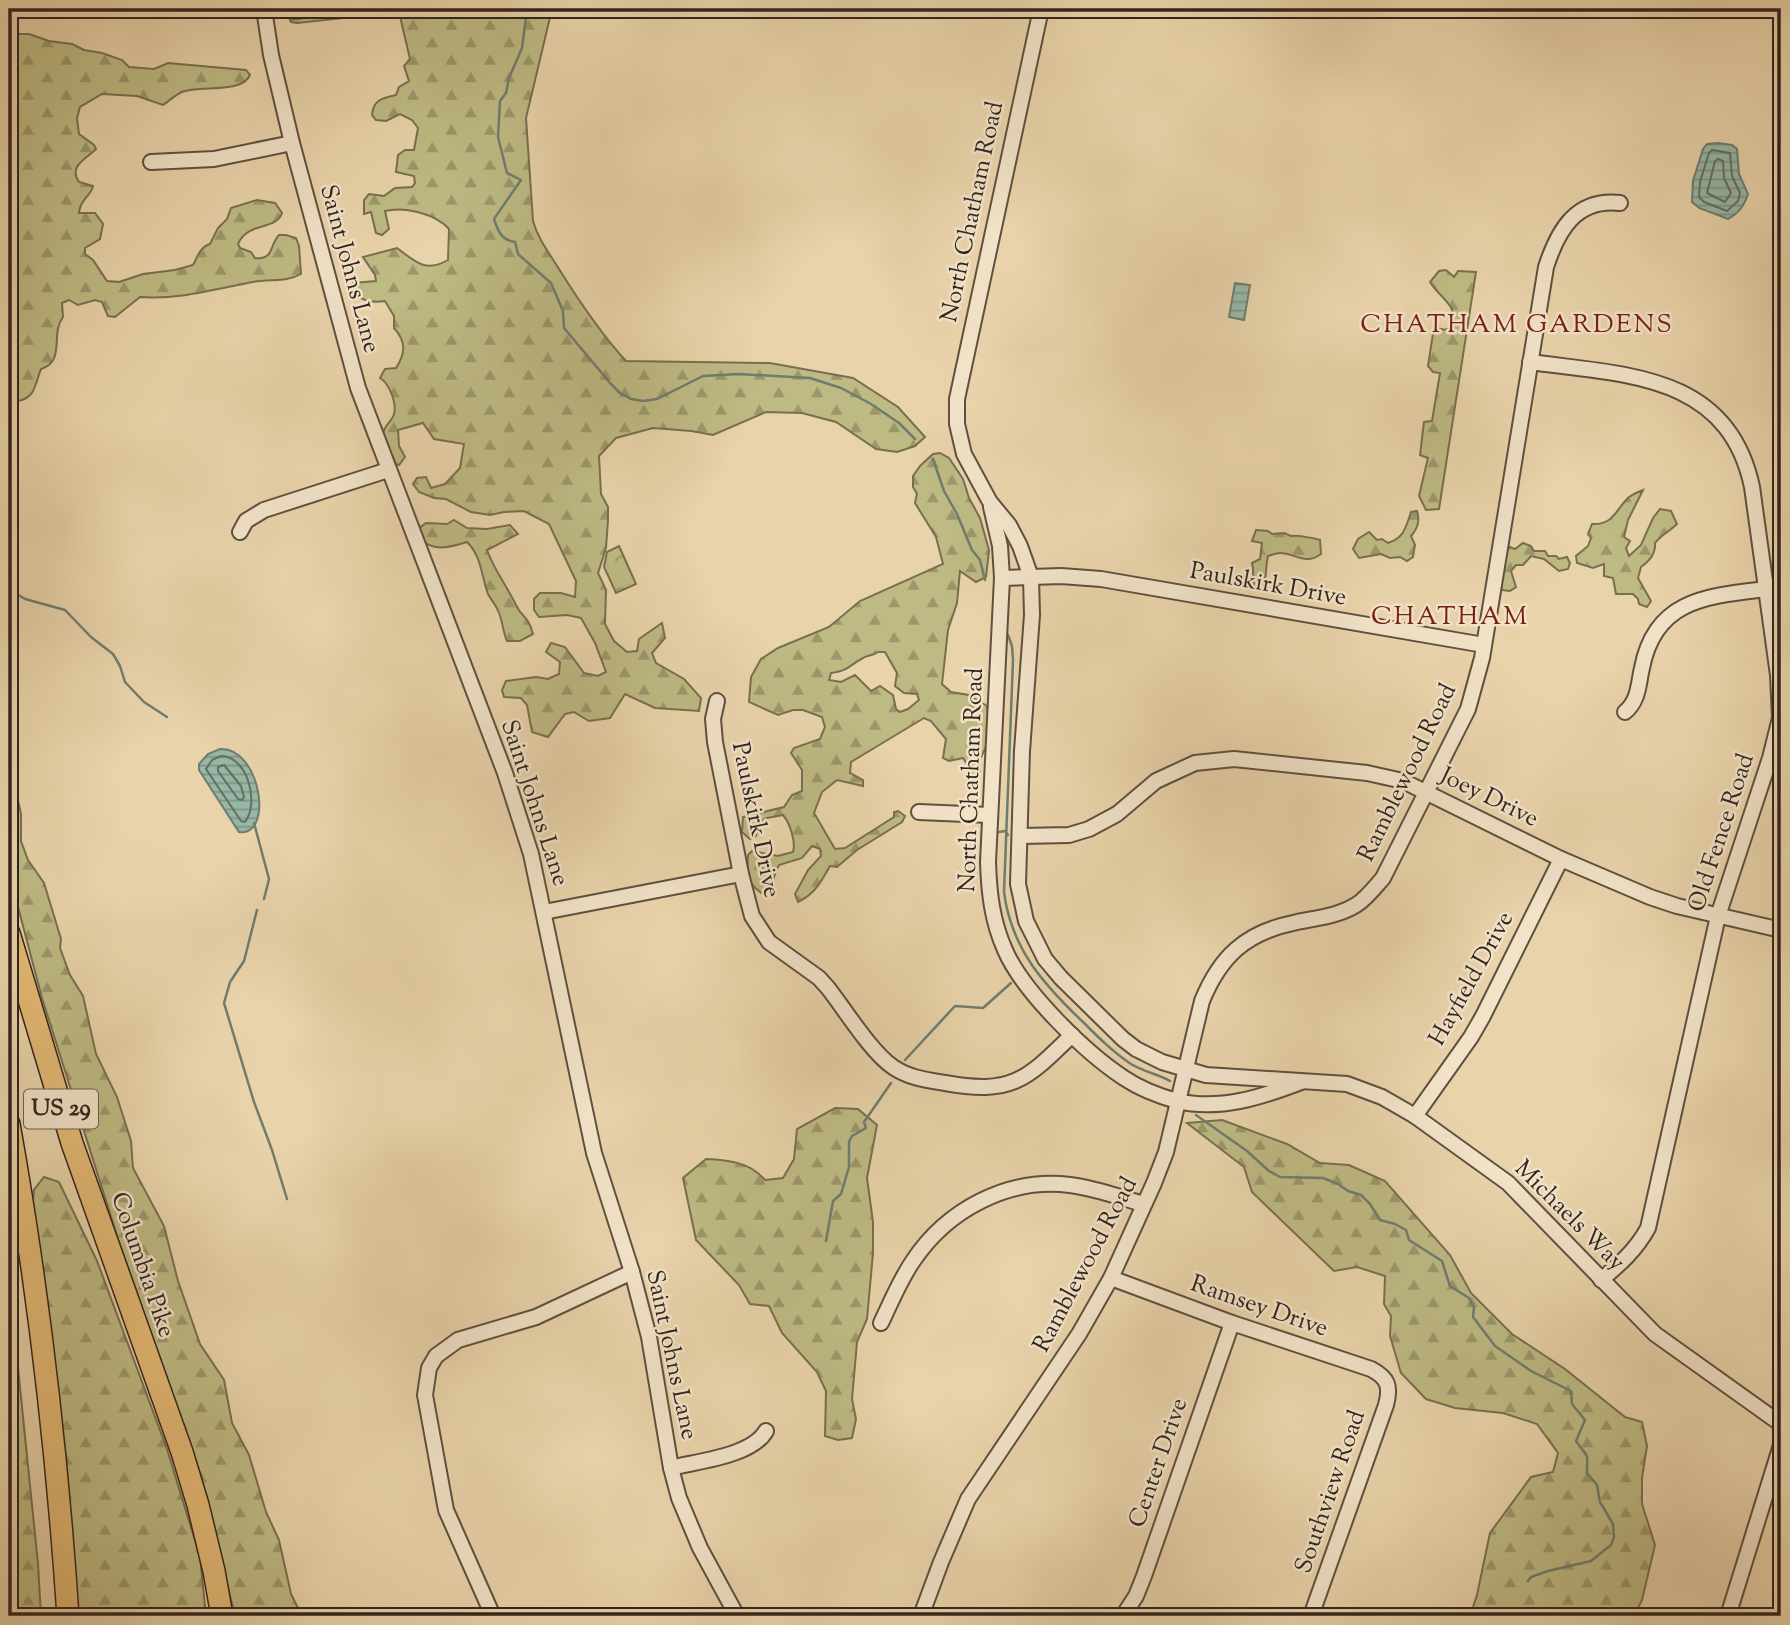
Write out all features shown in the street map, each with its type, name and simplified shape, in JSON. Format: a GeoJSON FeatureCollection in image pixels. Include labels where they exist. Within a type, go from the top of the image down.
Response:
{"type":"FeatureCollection","features":[{"type":"Feature","properties":{"kind":"highway","name":"Columbia Pike"},"geometry":{"type":"LineString","coordinates":[[9,933],[72,1143],[181,1452],[224,1616]]}},
{"type":"Feature","properties":{"kind":"highway","name":"US 29"},"geometry":{"type":"LineString","coordinates":[[9,1124],[37,1309],[68,1616]]}},
{"type":"Feature","properties":{"kind":"street","name":"Saint Johns Lane"},"geometry":{"type":"LineString","coordinates":[[264,9],[271,55],[292,143],[347,354],[388,470],[505,773],[531,855],[594,1153],[632,1272],[649,1337],[671,1468],[679,1498],[689,1524],[737,1616]]}},
{"type":"Feature","properties":{"kind":"street","name":"North Chatham Road"},"geometry":{"type":"LineString","coordinates":[[1041,9],[957,400],[957,424],[962,447],[990,502],[1009,525],[1031,577],[1032,615],[1022,751],[1018,874],[1021,904],[1026,921],[1045,959],[1061,978],[1136,1049],[1185,1070]]}},
{"type":"Feature","properties":{"kind":"street"},"geometry":{"type":"LineString","coordinates":[[151,162],[214,159],[292,143]]}},
{"type":"Feature","properties":{"kind":"street","name":"Ramblewood Road"},"geometry":{"type":"LineString","coordinates":[[923,1616],[941,1562],[968,1499],[1079,1334],[1111,1278],[1161,1168],[1202,1001],[1210,981],[1235,948],[1273,928],[1324,918],[1359,903],[1383,878],[1468,709],[1479,674],[1546,267],[1558,236],[1576,215],[1587,206],[1598,202],[1620,203]]}},
{"type":"Feature","properties":{"kind":"street","name":"Old Fence Road"},"geometry":{"type":"LineString","coordinates":[[1530,362],[1662,383],[1703,405],[1721,422],[1733,438],[1749,470],[1778,675],[1780,718],[1777,738],[1718,916],[1648,1228],[1629,1257],[1601,1280]]}},
{"type":"Feature","properties":{"kind":"street"},"geometry":{"type":"LineString","coordinates":[[240,532],[246,521],[264,510],[388,470]]}},
{"type":"Feature","properties":{"kind":"street","name":"North Chatham Road"},"geometry":{"type":"LineString","coordinates":[[990,502],[1000,547],[1002,578],[989,815],[989,887],[997,930],[1006,953],[1019,974],[1072,1035],[1121,1076],[1136,1085],[1178,1101]]}},
{"type":"Feature","properties":{"kind":"street","name":"Paulskirk Drive"},"geometry":{"type":"LineString","coordinates":[[1002,578],[1075,576],[1101,579],[1484,645]]}},
{"type":"Feature","properties":{"kind":"street"},"geometry":{"type":"LineString","coordinates":[[1625,712],[1635,701],[1649,645],[1666,620],[1679,608],[1714,595],[1766,589]]}},
{"type":"Feature","properties":{"kind":"street","name":"Paulskirk Drive"},"geometry":{"type":"LineString","coordinates":[[717,701],[713,719],[715,742],[752,916],[769,942],[819,978],[880,1056],[905,1074],[919,1079],[987,1088],[1022,1079],[1072,1035]]}},
{"type":"Feature","properties":{"kind":"street","name":"Joey Drive"},"geometry":{"type":"LineString","coordinates":[[1020,836],[1059,836],[1089,829],[1117,814],[1140,793],[1166,775],[1195,763],[1216,759],[1384,775],[1425,792],[1561,859],[1650,897],[1781,930]]}},
{"type":"Feature","properties":{"kind":"street"},"geometry":{"type":"LineString","coordinates":[[919,812],[989,815]]}},
{"type":"Feature","properties":{"kind":"street","name":"Hayfield Drive"},"geometry":{"type":"LineString","coordinates":[[1415,1116],[1477,1027],[1561,859]]}},
{"type":"Feature","properties":{"kind":"street"},"geometry":{"type":"LineString","coordinates":[[544,912],[741,874]]}},
{"type":"Feature","properties":{"kind":"street","name":"Michaels Way"},"geometry":{"type":"LineString","coordinates":[[1185,1070],[1227,1077],[1332,1082],[1367,1090],[1415,1116],[1508,1183],[1655,1334],[1781,1424]]}},
{"type":"Feature","properties":{"kind":"street","name":"Michaels Way"},"geometry":{"type":"LineString","coordinates":[[1178,1101],[1243,1101],[1259,1098],[1304,1081]]}},
{"type":"Feature","properties":{"kind":"street"},"geometry":{"type":"LineString","coordinates":[[881,1323],[904,1276],[928,1241],[965,1209],[986,1198],[1026,1187],[1069,1185],[1143,1204]]}},
{"type":"Feature","properties":{"kind":"street"},"geometry":{"type":"LineString","coordinates":[[493,1616],[446,1510],[425,1395],[429,1368],[436,1356],[458,1340],[536,1317],[632,1272]]}},
{"type":"Feature","properties":{"kind":"street","name":"Ramsey Drive"},"geometry":{"type":"LineString","coordinates":[[1111,1278],[1232,1323],[1371,1369],[1385,1377],[1388,1383]]}},
{"type":"Feature","properties":{"kind":"street","name":"Center Drive"},"geometry":{"type":"LineString","coordinates":[[1127,1615],[1144,1576],[1232,1323]]}},
{"type":"Feature","properties":{"kind":"street","name":"Southview Road"},"geometry":{"type":"LineString","coordinates":[[1311,1616],[1386,1405],[1388,1383]]}},
{"type":"Feature","properties":{"kind":"street"},"geometry":{"type":"LineString","coordinates":[[671,1468],[746,1449],[762,1439],[766,1431]]}},
{"type":"Feature","properties":{"kind":"street"},"geometry":{"type":"LineString","coordinates":[[1728,1616],[1781,1445]]}},
{"type":"Feature","properties":{"kind":"green space"},"geometry":{"type":"Polygon","coordinates":[[[376,9],[552,9],[526,118],[533,221],[544,246],[574,293],[626,361],[770,363],[853,378],[898,407],[925,437],[915,446],[897,452],[876,449],[836,422],[802,413],[766,412],[713,435],[653,428],[616,438],[599,456],[601,494],[608,507],[606,548],[598,573],[606,590],[605,624],[614,641],[627,652],[637,651],[639,639],[662,623],[665,638],[652,653],[656,663],[684,679],[701,698],[699,711],[655,708],[625,694],[610,718],[589,721],[574,712],[565,714],[548,737],[532,732],[527,705],[521,698],[504,697],[502,690],[506,681],[536,677],[548,679],[559,674],[560,662],[546,652],[551,643],[565,647],[584,673],[598,676],[606,672],[595,643],[581,618],[567,615],[539,617],[534,610],[534,599],[540,593],[561,593],[575,597],[576,581],[549,524],[524,511],[490,515],[471,512],[446,499],[419,492],[413,484],[417,478],[426,477],[431,488],[445,484],[460,468],[464,444],[434,439],[423,423],[398,430],[399,446],[405,457],[399,465],[388,462],[383,434],[395,410],[389,389],[380,378],[385,369],[396,368],[402,357],[403,342],[394,328],[394,316],[385,301],[362,299],[352,289],[353,283],[376,281],[363,257],[397,248],[427,266],[448,260],[449,229],[428,215],[393,210],[385,211],[389,229],[382,235],[376,233],[371,212],[364,214],[364,200],[369,194],[384,196],[395,188],[412,187],[415,183],[414,176],[396,172],[398,155],[405,150],[414,150],[418,128],[412,120],[400,114],[386,121],[376,120],[372,115],[376,103],[396,95],[399,87],[409,81],[404,66],[410,59],[399,12],[297,23],[290,20],[376,9]]]}},
{"type":"Feature","properties":{"kind":"green space"},"geometry":{"type":"Polygon","coordinates":[[[29,34],[49,41],[72,44],[122,60],[129,67],[154,69],[168,63],[246,70],[250,75],[239,85],[182,92],[163,105],[137,96],[102,94],[80,107],[77,118],[79,134],[96,149],[77,167],[76,176],[79,182],[93,186],[81,204],[79,213],[95,213],[103,224],[100,239],[85,248],[85,254],[93,260],[107,281],[119,282],[143,274],[193,265],[227,219],[231,208],[257,200],[275,203],[282,213],[274,222],[248,232],[238,244],[240,248],[251,252],[255,258],[261,258],[268,255],[279,235],[296,238],[301,274],[183,295],[140,297],[115,317],[108,316],[102,302],[95,300],[78,305],[69,300],[62,303],[63,317],[59,324],[56,354],[49,365],[41,369],[32,393],[18,401],[10,393],[9,387],[9,36],[29,34]]]}},
{"type":"Feature","properties":{"kind":"green space"},"geometry":{"type":"Polygon","coordinates":[[[1446,270],[1454,277],[1458,271],[1476,272],[1439,509],[1426,510],[1419,496],[1428,458],[1420,455],[1424,422],[1432,421],[1440,373],[1433,372],[1428,366],[1434,327],[1445,330],[1452,327],[1453,319],[1451,307],[1430,282],[1439,271],[1446,270]]]}},
{"type":"Feature","properties":{"kind":"green space"},"geometry":{"type":"Polygon","coordinates":[[[940,453],[949,458],[963,479],[980,518],[989,550],[986,577],[976,582],[960,571],[957,603],[948,630],[942,684],[951,692],[969,695],[987,706],[990,727],[987,745],[980,759],[980,771],[975,779],[969,775],[963,758],[949,761],[943,758],[946,739],[931,721],[924,718],[851,762],[850,773],[863,780],[863,786],[837,780],[822,792],[814,813],[835,849],[845,848],[894,817],[894,812],[898,811],[905,816],[902,822],[857,850],[837,867],[830,866],[813,891],[798,902],[795,894],[808,870],[821,856],[820,849],[812,846],[802,858],[779,865],[766,896],[749,879],[748,855],[752,851],[778,856],[793,852],[792,833],[783,815],[760,822],[756,836],[750,839],[742,832],[743,817],[784,807],[792,795],[802,791],[802,770],[791,753],[794,748],[820,739],[825,727],[822,717],[803,710],[778,715],[749,702],[751,677],[761,659],[778,648],[829,627],[860,601],[943,564],[936,537],[915,503],[917,494],[913,487],[913,476],[933,454],[940,453]],[[885,652],[865,657],[846,669],[831,673],[829,680],[841,682],[855,675],[871,691],[880,686],[893,695],[896,709],[900,712],[908,709],[919,700],[917,694],[904,693],[895,686],[897,673],[885,652]]]}},
{"type":"Feature","properties":{"kind":"green space"},"geometry":{"type":"Polygon","coordinates":[[[1643,490],[1628,520],[1624,537],[1630,541],[1626,548],[1629,556],[1641,545],[1660,509],[1671,511],[1677,524],[1655,543],[1651,557],[1641,567],[1638,578],[1651,601],[1647,607],[1639,604],[1633,594],[1616,594],[1613,578],[1604,576],[1604,564],[1593,568],[1577,563],[1576,556],[1588,546],[1591,538],[1588,534],[1592,524],[1609,520],[1628,498],[1643,490]]]}},
{"type":"Feature","properties":{"kind":"green space"},"geometry":{"type":"Polygon","coordinates":[[[1417,511],[1418,524],[1411,536],[1415,545],[1413,557],[1407,561],[1381,554],[1359,558],[1353,549],[1358,539],[1369,532],[1377,540],[1382,539],[1388,543],[1393,541],[1404,531],[1411,512],[1417,511]]]}},
{"type":"Feature","properties":{"kind":"green space"},"geometry":{"type":"Polygon","coordinates":[[[454,520],[467,528],[487,529],[510,525],[518,534],[487,550],[533,634],[520,641],[507,641],[478,560],[467,542],[441,548],[418,538],[418,529],[426,523],[447,524],[454,520]]]}},
{"type":"Feature","properties":{"kind":"green space"},"geometry":{"type":"Polygon","coordinates":[[[1256,530],[1320,540],[1321,554],[1310,559],[1280,553],[1268,556],[1264,582],[1260,589],[1255,589],[1252,563],[1260,559],[1262,543],[1252,541],[1256,530]]]}},
{"type":"Feature","properties":{"kind":"green space"},"geometry":{"type":"Polygon","coordinates":[[[1523,543],[1531,546],[1534,551],[1545,551],[1548,556],[1556,556],[1559,559],[1567,557],[1570,563],[1568,569],[1559,571],[1544,559],[1531,556],[1523,565],[1516,565],[1511,571],[1516,587],[1510,591],[1502,590],[1499,572],[1503,557],[1510,547],[1515,549],[1523,543]]]}},
{"type":"Feature","properties":{"kind":"green space"},"geometry":{"type":"Polygon","coordinates":[[[619,546],[636,584],[616,593],[604,567],[607,552],[619,546]]]}},
{"type":"Feature","properties":{"kind":"green space"},"geometry":{"type":"Polygon","coordinates":[[[9,778],[21,814],[21,841],[28,860],[44,883],[61,939],[60,948],[70,975],[83,996],[96,1054],[117,1097],[131,1141],[133,1168],[164,1226],[178,1281],[200,1344],[224,1380],[232,1423],[249,1455],[266,1512],[279,1540],[291,1594],[302,1616],[235,1616],[200,1473],[120,1245],[42,998],[9,873],[9,778]]]}},
{"type":"Feature","properties":{"kind":"green space"},"geometry":{"type":"Polygon","coordinates":[[[835,1108],[858,1109],[877,1125],[867,1178],[873,1222],[873,1253],[867,1319],[857,1342],[852,1399],[856,1419],[852,1438],[838,1440],[825,1436],[826,1391],[817,1372],[782,1333],[769,1306],[750,1304],[739,1285],[696,1240],[683,1178],[706,1159],[730,1161],[746,1166],[765,1180],[783,1178],[794,1159],[797,1129],[835,1108]]]}},
{"type":"Feature","properties":{"kind":"green space"},"geometry":{"type":"Polygon","coordinates":[[[1222,1120],[1287,1144],[1320,1163],[1349,1165],[1385,1181],[1450,1255],[1471,1293],[1512,1334],[1565,1369],[1625,1417],[1642,1422],[1647,1446],[1642,1478],[1642,1504],[1655,1545],[1642,1600],[1634,1616],[1470,1616],[1490,1533],[1531,1477],[1553,1472],[1558,1453],[1537,1424],[1503,1413],[1455,1408],[1426,1399],[1401,1373],[1390,1336],[1391,1316],[1384,1304],[1385,1276],[1357,1267],[1334,1271],[1252,1192],[1244,1167],[1187,1123],[1222,1120]]]}},
{"type":"Feature","properties":{"kind":"green space"},"geometry":{"type":"Polygon","coordinates":[[[44,1177],[59,1182],[97,1261],[167,1449],[200,1557],[206,1616],[77,1616],[66,1456],[32,1213],[34,1190],[44,1177]]]}},
{"type":"Feature","properties":{"kind":"green space"},"geometry":{"type":"Polygon","coordinates":[[[9,1279],[38,1564],[41,1616],[9,1616],[9,1279]]]}},
{"type":"Feature","properties":{"kind":"water"},"geometry":{"type":"Polygon","coordinates":[[[1707,144],[1732,145],[1737,149],[1739,174],[1748,194],[1741,209],[1728,219],[1699,208],[1692,202],[1693,181],[1703,149],[1707,144]]]}},
{"type":"Feature","properties":{"kind":"water"},"geometry":{"type":"Polygon","coordinates":[[[1235,283],[1250,285],[1244,320],[1229,317],[1235,283]]]}},
{"type":"Feature","properties":{"kind":"water"},"geometry":{"type":"Polygon","coordinates":[[[220,749],[234,752],[245,762],[253,776],[259,807],[257,821],[250,830],[239,832],[199,770],[199,764],[208,754],[220,749]]]}},
{"type":"Feature","properties":{"kind":"waterway"},"geometry":{"type":"LineString","coordinates":[[527,9],[522,48],[509,78],[506,93],[500,101],[498,137],[507,173],[521,180],[494,219],[503,237],[515,242],[518,254],[551,283],[563,311],[564,328],[611,384],[631,399],[643,401],[657,399],[703,376],[739,374],[810,378],[841,388],[871,404],[899,423],[915,439]]}},
{"type":"Feature","properties":{"kind":"waterway"},"geometry":{"type":"LineString","coordinates":[[933,459],[944,491],[972,550],[980,560],[985,580]]}},
{"type":"Feature","properties":{"kind":"waterway"},"geometry":{"type":"LineString","coordinates":[[9,589],[25,599],[65,610],[91,637],[113,654],[125,682],[144,702],[167,717]]}},
{"type":"Feature","properties":{"kind":"waterway"},"geometry":{"type":"LineString","coordinates":[[1008,635],[1013,660],[1004,892],[1014,931],[1031,964],[1068,1008],[1131,1064],[1170,1081]]}},
{"type":"Feature","properties":{"kind":"waterway"},"geometry":{"type":"LineString","coordinates":[[254,823],[269,879],[264,899]]}},
{"type":"Feature","properties":{"kind":"waterway"},"geometry":{"type":"LineString","coordinates":[[999,832],[1005,831],[1008,835]]}},
{"type":"Feature","properties":{"kind":"waterway"},"geometry":{"type":"LineString","coordinates":[[257,910],[244,961],[230,982],[224,1003],[287,1199]]}},
{"type":"Feature","properties":{"kind":"waterway"},"geometry":{"type":"LineString","coordinates":[[905,1060],[955,1006],[983,1008],[1011,983]]}},
{"type":"Feature","properties":{"kind":"waterway"},"geometry":{"type":"LineString","coordinates":[[826,1241],[833,1201],[841,1194],[849,1167],[849,1142],[852,1136],[866,1128],[864,1122],[891,1083]]}},
{"type":"Feature","properties":{"kind":"waterway"},"geometry":{"type":"LineString","coordinates":[[1196,1115],[1280,1177],[1323,1178],[1361,1195],[1380,1220],[1406,1230],[1409,1240],[1442,1261],[1450,1286],[1469,1298],[1474,1308],[1473,1317],[1495,1346],[1531,1371],[1571,1391],[1572,1404],[1585,1420],[1576,1441],[1587,1456],[1587,1473],[1597,1485],[1600,1502],[1613,1524],[1614,1537],[1611,1545],[1591,1561],[1548,1571],[1531,1577],[1528,1581]]}},
{"type":"Feature","properties":{"kind":"district","name":"CHATHAM GARDENS"},"geometry":{"type":"Point","coordinates":[1517,325]}},
{"type":"Feature","properties":{"kind":"district","name":"CHATHAM"},"geometry":{"type":"Point","coordinates":[1450,617]}}]}
